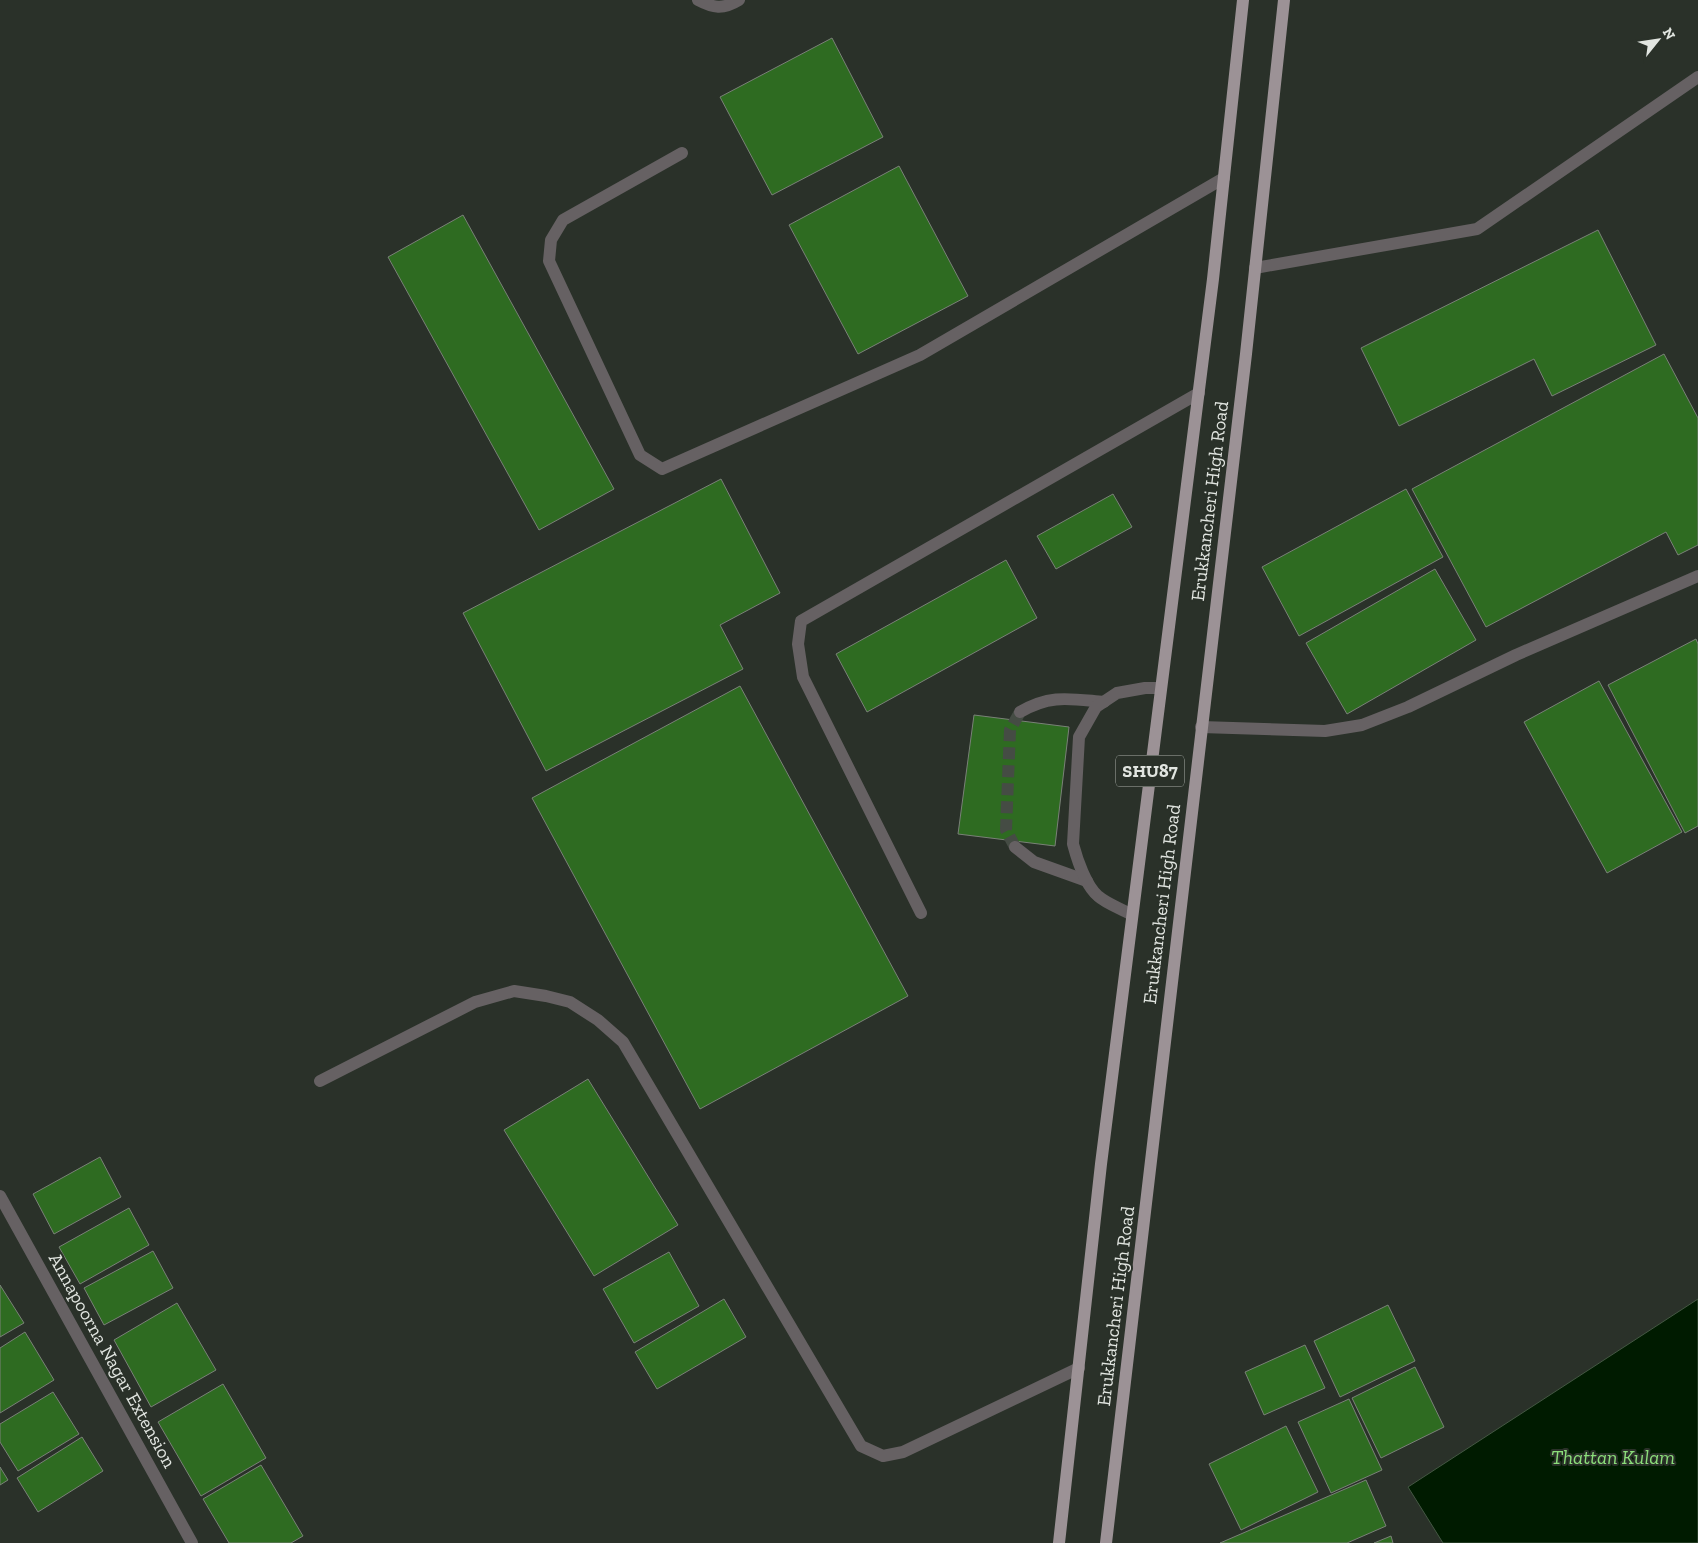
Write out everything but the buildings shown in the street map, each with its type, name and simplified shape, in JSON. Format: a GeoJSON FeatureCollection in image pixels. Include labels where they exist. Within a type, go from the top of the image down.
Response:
{"type":"FeatureCollection","features":[{"type":"Feature","properties":{"kind":"main road","name":"SHU87"},"geometry":{"type":"LineString","coordinates":[[1059,1543],[1102,1154],[1199,393],[1243,0]]}},
{"type":"Feature","properties":{"kind":"main road","name":"Erukkancheri High Road"},"geometry":{"type":"LineString","coordinates":[[1106,1543],[1255,268],[1284,0]]}},
{"type":"Feature","properties":{"kind":"street"},"geometry":{"type":"LineString","coordinates":[[698,0],[713,8],[732,4],[739,0]]}},
{"type":"Feature","properties":{"kind":"street"},"geometry":{"type":"LineString","coordinates":[[1255,268],[1477,229],[1698,77]]}},
{"type":"Feature","properties":{"kind":"street"},"geometry":{"type":"LineString","coordinates":[[682,153],[563,220],[551,240],[548,261],[640,455],[662,469],[920,355],[1224,178]]}},
{"type":"Feature","properties":{"kind":"street"},"geometry":{"type":"LineString","coordinates":[[921,913],[803,677],[798,644],[800,621],[1199,393]]}},
{"type":"Feature","properties":{"kind":"street"},"geometry":{"type":"LineString","coordinates":[[1201,727],[1325,731],[1362,725],[1408,707],[1516,655],[1698,576]]}},
{"type":"Feature","properties":{"kind":"street"},"geometry":{"type":"LineString","coordinates":[[1132,915],[1097,896],[1077,860],[1073,844],[1079,738],[1096,707],[1117,693],[1145,688],[1161,688]]}},
{"type":"Feature","properties":{"kind":"street"},"geometry":{"type":"LineString","coordinates":[[1020,712],[1036,703],[1063,698],[1104,702]]}},
{"type":"Feature","properties":{"kind":"street"},"geometry":{"type":"LineString","coordinates":[[1015,847],[1034,862],[1087,881]]}},
{"type":"Feature","properties":{"kind":"street"},"geometry":{"type":"LineString","coordinates":[[320,1080],[475,1002],[514,991],[570,1002],[598,1020],[623,1042],[861,1446],[883,1456],[903,1452],[1079,1368]]}},
{"type":"Feature","properties":{"kind":"street","name":"Annapoorna Nagar Extension"},"geometry":{"type":"LineString","coordinates":[[0,1196],[192,1543]]}},
{"type":"Feature","properties":{"kind":"water","name":"Thattan Kulam"},"geometry":{"type":"Polygon","coordinates":[[[1698,1299],[1698,1543],[1443,1543],[1408,1487],[1698,1299]]]}},
{"type":"Feature","properties":{"kind":"tunnel"},"geometry":{"type":"LineString","coordinates":[[1015,847],[1006,830],[1010,730],[1020,712]]}}]}
